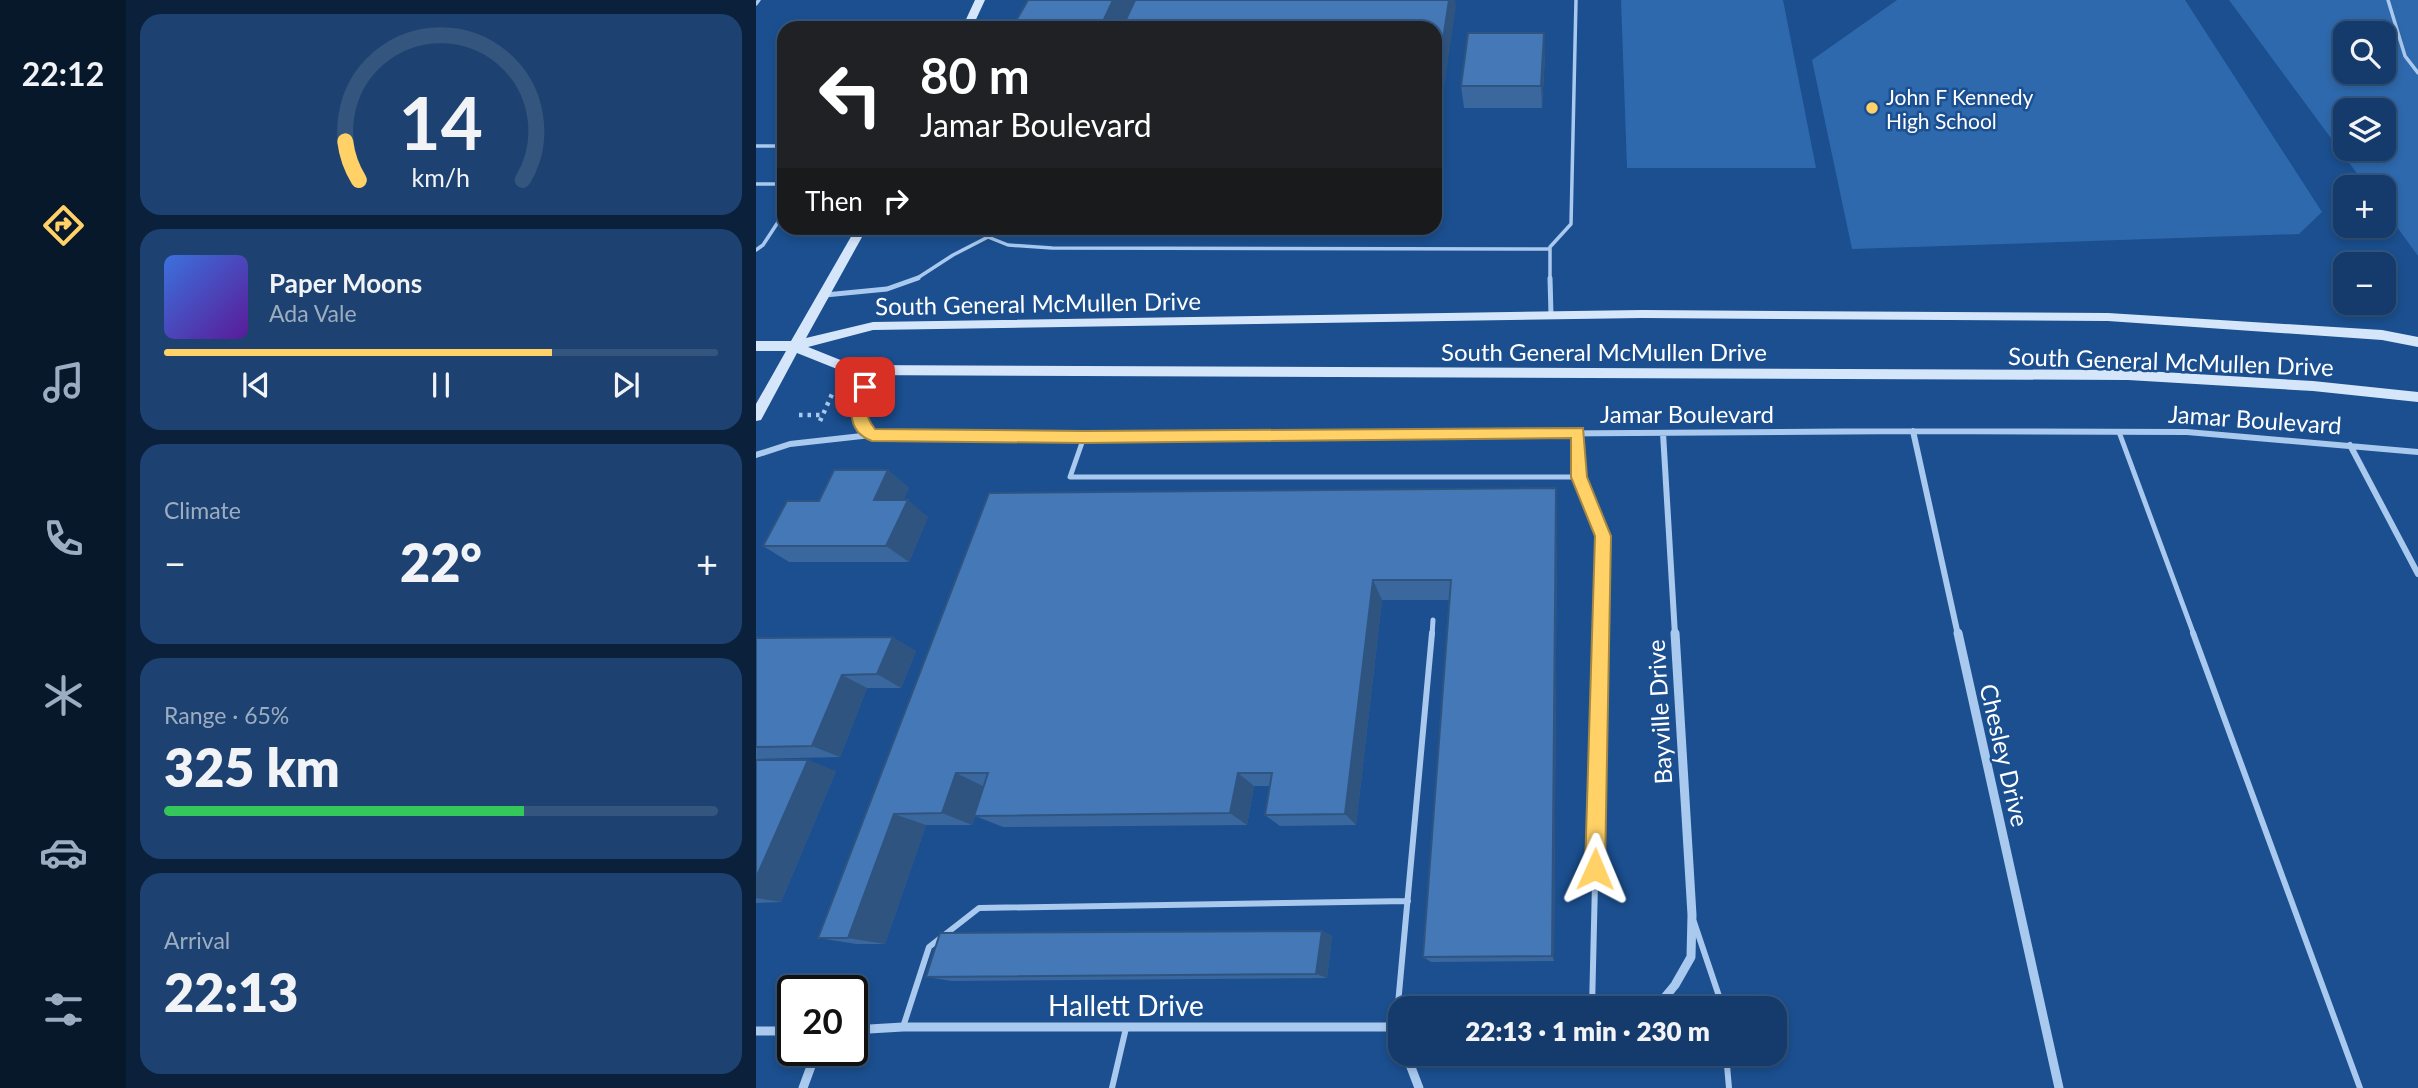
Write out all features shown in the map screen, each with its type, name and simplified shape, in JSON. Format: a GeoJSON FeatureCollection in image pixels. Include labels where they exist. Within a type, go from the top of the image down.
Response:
{"type":"FeatureCollection","features":[{"type":"Feature","properties":{"kind":"main road"},"geometry":{"type":"LineString","coordinates":[[970,21],[980,0]]}},
{"type":"Feature","properties":{"kind":"main road"},"geometry":{"type":"LineString","coordinates":[[756,416],[857,235]]}},
{"type":"Feature","properties":{"kind":"main road","name":"South General McMullen Drive"},"geometry":{"type":"LineString","coordinates":[[756,346],[793,346],[873,326],[1551,315],[2119,318],[2303,328],[2382,335],[2418,342]]}},
{"type":"Feature","properties":{"kind":"main road","name":"South General McMullen Drive"},"geometry":{"type":"LineString","coordinates":[[793,346],[852,370],[2128,375],[2216,379],[2418,397]]}},
{"type":"Feature","properties":{"kind":"street"},"geometry":{"type":"LineString","coordinates":[[872,435],[859,420],[858,403],[873,370]]}},
{"type":"Feature","properties":{"kind":"street","name":"Jamar Boulevard"},"geometry":{"type":"LineString","coordinates":[[756,455],[790,444],[872,435],[1084,437],[1913,430],[2187,432],[2418,452]]}},
{"type":"Feature","properties":{"kind":"street","name":"Chesley Drive"},"geometry":{"type":"LineString","coordinates":[[1913,430],[2059,1088]]}},
{"type":"Feature","properties":{"kind":"street","name":"Bayville Drive"},"geometry":{"type":"LineString","coordinates":[[1663,433],[1692,915],[1691,957],[1666,996]]}},
{"type":"Feature","properties":{"kind":"street"},"geometry":{"type":"LineString","coordinates":[[2350,445],[2418,574]]}},
{"type":"Feature","properties":{"kind":"street","name":"Hallett Drive"},"geometry":{"type":"LineString","coordinates":[[868,1029],[1388,1027]]}},
{"type":"Feature","properties":{"kind":"street"},"geometry":{"type":"LineString","coordinates":[[756,1031],[777,1031]]}},
{"type":"Feature","properties":{"kind":"street"},"geometry":{"type":"LineString","coordinates":[[803,1088],[811,1066]]}},
{"type":"Feature","properties":{"kind":"street"},"geometry":{"type":"LineString","coordinates":[[1411,1066],[1419,1088]]}},
{"type":"Feature","properties":{"kind":"lane"},"geometry":{"type":"LineString","coordinates":[[1551,315],[1550,248],[1572,224],[1576,0]]}},
{"type":"Feature","properties":{"kind":"lane"},"geometry":{"type":"LineString","coordinates":[[2388,0],[2405,56],[2418,73]]}},
{"type":"Feature","properties":{"kind":"lane"},"geometry":{"type":"LineString","coordinates":[[756,146],[777,146]]}},
{"type":"Feature","properties":{"kind":"lane"},"geometry":{"type":"LineString","coordinates":[[756,184],[777,184]]}},
{"type":"Feature","properties":{"kind":"lane"},"geometry":{"type":"LineString","coordinates":[[756,250],[763,246],[777,224]]}},
{"type":"Feature","properties":{"kind":"lane"},"geometry":{"type":"LineString","coordinates":[[822,296],[887,289],[912,282],[953,255],[988,237],[1008,245],[1052,248],[1550,248]]}},
{"type":"Feature","properties":{"kind":"lane"},"geometry":{"type":"LineString","coordinates":[[1578,432],[1579,477],[1603,536],[1592,996]]}},
{"type":"Feature","properties":{"kind":"lane"},"geometry":{"type":"LineString","coordinates":[[2119,432],[2360,1088]]}},
{"type":"Feature","properties":{"kind":"lane"},"geometry":{"type":"LineString","coordinates":[[1084,437],[1070,477],[1579,477]]}},
{"type":"Feature","properties":{"kind":"lane"},"geometry":{"type":"LineString","coordinates":[[1400,996],[1433,620]]}},
{"type":"Feature","properties":{"kind":"lane"},"geometry":{"type":"LineString","coordinates":[[903,1027],[929,947],[979,908],[1408,901]]}},
{"type":"Feature","properties":{"kind":"lane"},"geometry":{"type":"LineString","coordinates":[[1692,915],[1719,996]]}},
{"type":"Feature","properties":{"kind":"lane"},"geometry":{"type":"LineString","coordinates":[[1112,1088],[1126,1028]]}},
{"type":"Feature","properties":{"kind":"lane"},"geometry":{"type":"LineString","coordinates":[[1727,1066],[1729,1088]]}},
{"type":"Feature","properties":{"kind":"path"},"geometry":{"type":"LineString","coordinates":[[815,432],[833,392]]}},
{"type":"Feature","properties":{"kind":"path"},"geometry":{"type":"LineString","coordinates":[[799,415],[823,415]]}},
{"type":"Feature","properties":{"kind":"shaded area"},"geometry":{"type":"Polygon","coordinates":[[[1621,0],[1783,0],[1816,168],[1627,168],[1621,0]]]}},
{"type":"Feature","properties":{"kind":"shaded area"},"geometry":{"type":"Polygon","coordinates":[[[1897,0],[2185,0],[2322,212],[2299,234],[1852,249],[1812,60],[1897,0]]]}},
{"type":"Feature","properties":{"kind":"shaded area"},"geometry":{"type":"Polygon","coordinates":[[[2229,0],[2418,0],[2418,256],[2396,226],[2396,175],[2358,175],[2348,161],[2396,161],[2396,98],[2333,98],[2333,141],[2229,0]]]}},
{"type":"Feature","properties":{"kind":"building"},"geometry":{"type":"Polygon","coordinates":[[[1028,0],[1113,0],[1103,21],[1016,21],[1028,0]]]}},
{"type":"Feature","properties":{"kind":"building"},"geometry":{"type":"Polygon","coordinates":[[[1135,0],[1449,0],[1442,46],[1442,21],[1125,21],[1135,0]]]}},
{"type":"Feature","properties":{"kind":"building"},"geometry":{"type":"Polygon","coordinates":[[[1468,33],[1544,33],[1541,86],[1461,86],[1468,33]]]}},
{"type":"Feature","properties":{"kind":"building"},"geometry":{"type":"Polygon","coordinates":[[[834,470],[888,470],[874,500],[908,500],[886,546],[763,546],[787,501],[819,501],[834,470]]]}},
{"type":"Feature","properties":{"kind":"building"},"geometry":{"type":"Polygon","coordinates":[[[1556,488],[1552,956],[1423,957],[1451,580],[1373,580],[1345,814],[1265,815],[1272,773],[1238,773],[1230,813],[974,816],[988,773],[956,773],[942,813],[894,814],[848,938],[818,938],[989,493],[1556,488]]]}},
{"type":"Feature","properties":{"kind":"building"},"geometry":{"type":"Polygon","coordinates":[[[893,637],[877,674],[842,675],[812,746],[756,747],[756,638],[893,637]]]}},
{"type":"Feature","properties":{"kind":"building"},"geometry":{"type":"Polygon","coordinates":[[[756,760],[808,760],[756,878],[756,760]]]}},
{"type":"Feature","properties":{"kind":"building"},"geometry":{"type":"Polygon","coordinates":[[[1322,931],[1316,974],[926,977],[940,933],[1322,931]]]}},
{"type":"Feature","properties":{"kind":"place","name":"John F Kennedy High School"},"geometry":{"type":"Point","coordinates":[1872,108]}},
{"type":"Feature","properties":{"kind":"route"},"geometry":{"type":"LineString","coordinates":[[865,387],[858,403],[859,420],[872,435],[1084,437],[1578,432],[1579,477],[1603,536],[1595,869]]}}]}
